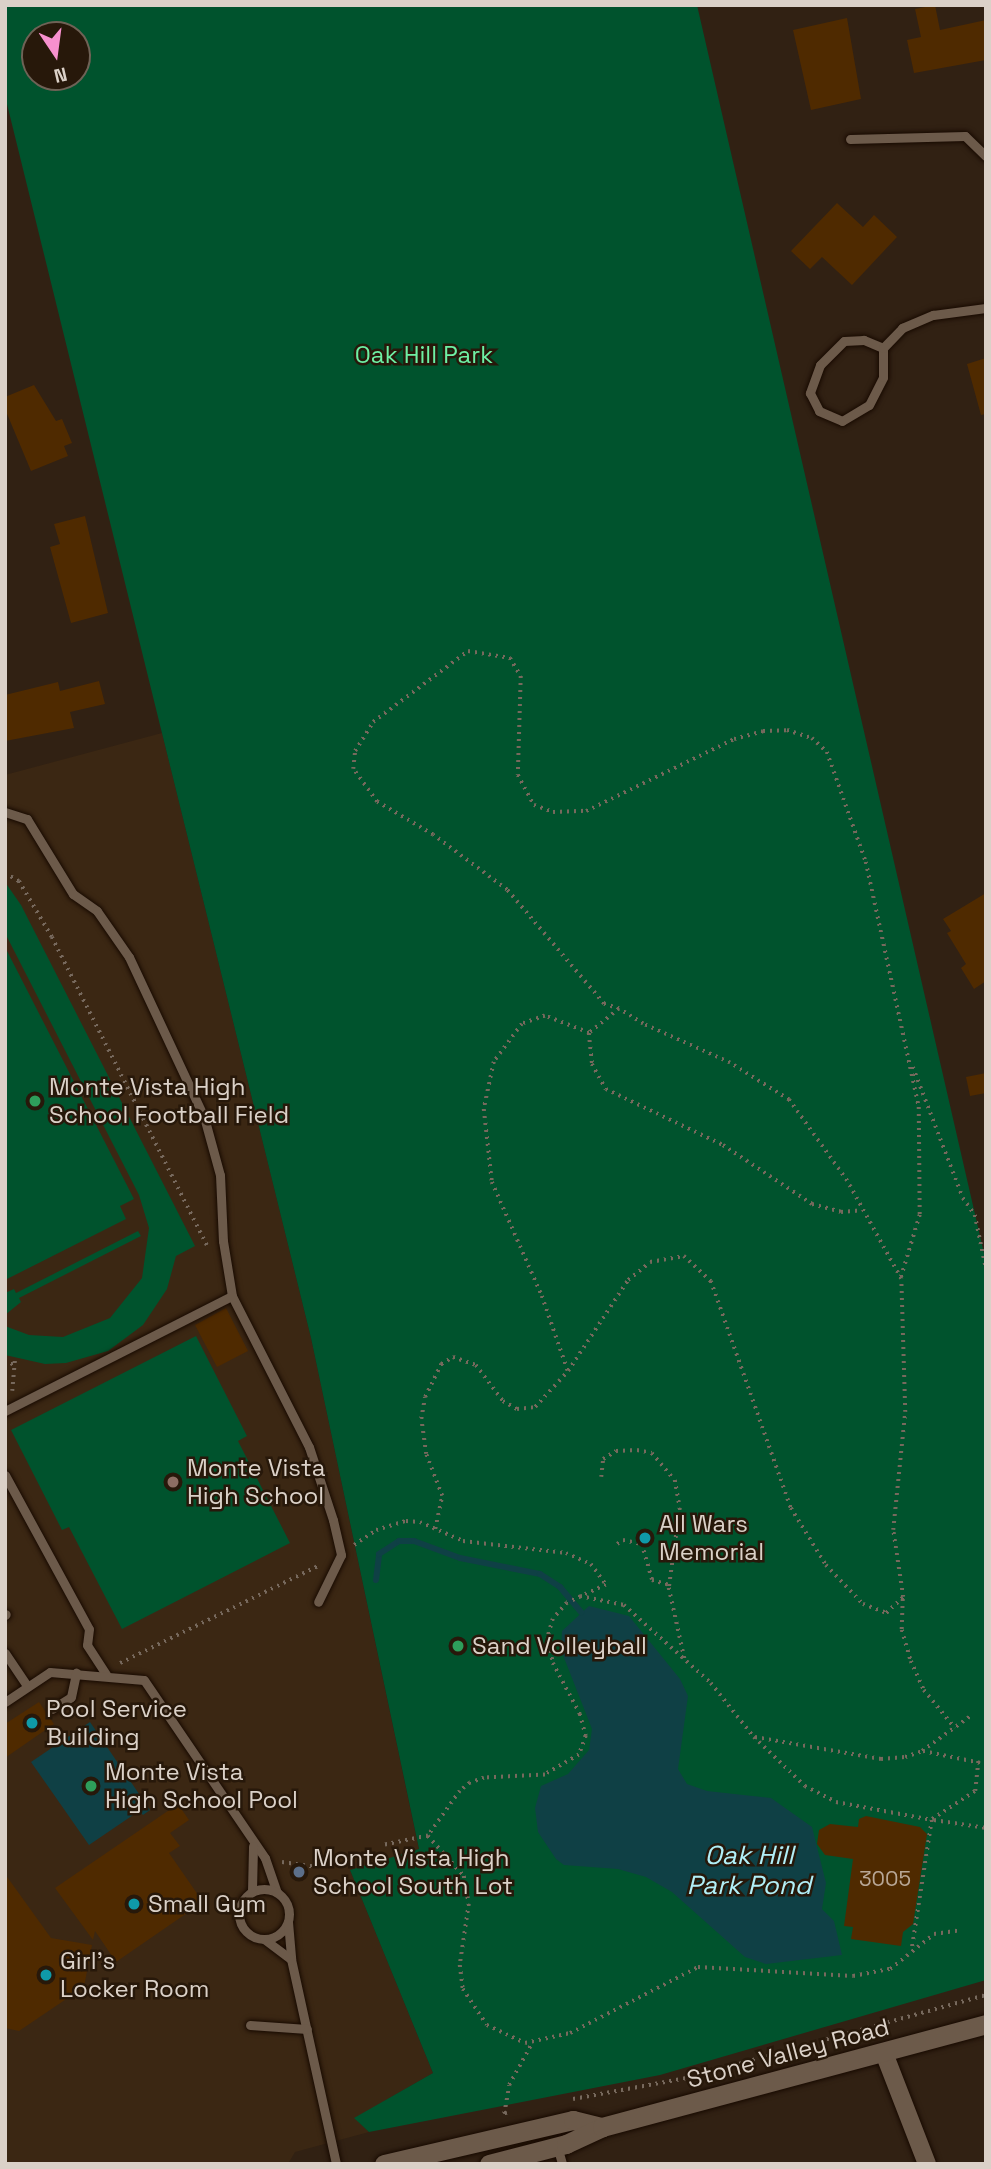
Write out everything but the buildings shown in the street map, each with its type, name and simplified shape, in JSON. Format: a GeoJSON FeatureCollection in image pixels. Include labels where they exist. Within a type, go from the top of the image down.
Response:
{"type":"FeatureCollection","features":[{"type":"Feature","properties":{"kind":"street","name":"Stone Valley Road"},"geometry":{"type":"LineString","coordinates":[[489,2164],[560,2155],[602,2127],[986,2024]]}},
{"type":"Feature","properties":{"kind":"street"},"geometry":{"type":"LineString","coordinates":[[884,2053],[927,2164]]}},
{"type":"Feature","properties":{"kind":"street","name":"Stone Valley Road"},"geometry":{"type":"LineString","coordinates":[[384,2164],[573,2120],[602,2127]]}},
{"type":"Feature","properties":{"kind":"lane"},"geometry":{"type":"LineString","coordinates":[[850,139],[965,136],[986,156]]}},
{"type":"Feature","properties":{"kind":"lane"},"geometry":{"type":"LineString","coordinates":[[883,348],[864,340],[844,341],[820,365],[810,393],[819,411],[842,421],[869,405],[883,377],[883,348],[902,328],[933,315],[986,308]]}},
{"type":"Feature","properties":{"kind":"lane"},"geometry":{"type":"LineString","coordinates":[[5,812],[27,819],[73,894],[97,911],[129,957],[189,1081],[213,1142],[220,1175],[223,1241],[232,1296],[309,1447],[333,1520],[341,1555],[317,1602]]}},
{"type":"Feature","properties":{"kind":"lane"},"geometry":{"type":"LineString","coordinates":[[5,1411],[13,1404],[113,1360],[232,1296]]}},
{"type":"Feature","properties":{"kind":"lane"},"geometry":{"type":"LineString","coordinates":[[5,1475],[89,1629],[87,1645],[106,1674]]}},
{"type":"Feature","properties":{"kind":"lane"},"geometry":{"type":"LineString","coordinates":[[5,1653],[27,1686]]}},
{"type":"Feature","properties":{"kind":"lane"},"geometry":{"type":"LineString","coordinates":[[5,1702],[50,1672],[106,1674],[144,1680],[253,1846],[265,1858],[277,1892],[288,1905],[291,1959],[335,2164]]}},
{"type":"Feature","properties":{"kind":"lane"},"geometry":{"type":"LineString","coordinates":[[52,1709],[71,1697],[76,1673]]}},
{"type":"Feature","properties":{"kind":"lane"},"geometry":{"type":"LineString","coordinates":[[253,1846],[252,1891],[241,1902],[239,1917],[245,1931],[264,1939],[291,1959]]}},
{"type":"Feature","properties":{"kind":"lane"},"geometry":{"type":"LineString","coordinates":[[252,1891],[277,1892]]}},
{"type":"Feature","properties":{"kind":"lane"},"geometry":{"type":"LineString","coordinates":[[264,1939],[278,1935],[288,1922]]}},
{"type":"Feature","properties":{"kind":"lane"},"geometry":{"type":"LineString","coordinates":[[250,2025],[307,2029]]}},
{"type":"Feature","properties":{"kind":"path"},"geometry":{"type":"LineString","coordinates":[[901,1279],[847,1181],[789,1100],[730,1063],[604,1004],[507,890],[433,835],[377,802],[353,769],[355,751],[373,722],[468,651],[510,658],[522,676],[518,775],[534,805],[553,812],[586,811],[744,736],[787,730],[812,738],[827,752],[866,862],[919,1107],[923,1178],[920,1215],[901,1279],[905,1412],[893,1530],[903,1597],[902,1630],[911,1661],[925,1690],[956,1728]]}},
{"type":"Feature","properties":{"kind":"path"},"geometry":{"type":"LineString","coordinates":[[5,873],[19,881],[52,937],[213,1257]]}},
{"type":"Feature","properties":{"kind":"path"},"geometry":{"type":"LineString","coordinates":[[589,1033],[619,1009]]}},
{"type":"Feature","properties":{"kind":"path"},"geometry":{"type":"LineString","coordinates":[[568,1371],[492,1182],[484,1109],[494,1062],[522,1024],[545,1016],[589,1033]]}},
{"type":"Feature","properties":{"kind":"path"},"geometry":{"type":"LineString","coordinates":[[589,1033],[592,1065],[606,1089],[723,1145],[812,1204],[841,1212],[862,1210]]}},
{"type":"Feature","properties":{"kind":"path"},"geometry":{"type":"LineString","coordinates":[[907,1054],[963,1198],[975,1215],[986,1268]]}},
{"type":"Feature","properties":{"kind":"path"},"geometry":{"type":"LineString","coordinates":[[435,1529],[442,1496],[426,1454],[421,1419],[425,1397],[441,1364],[453,1357],[476,1365],[503,1401],[517,1409],[536,1408],[568,1371],[628,1280],[650,1262],[684,1256],[711,1281],[791,1507],[826,1565],[863,1604],[886,1613],[903,1597]]}},
{"type":"Feature","properties":{"kind":"path"},"geometry":{"type":"LineString","coordinates":[[13,1404],[15,1359]]}},
{"type":"Feature","properties":{"kind":"path"},"geometry":{"type":"LineString","coordinates":[[5,1360],[13,1365]]}},
{"type":"Feature","properties":{"kind":"path"},"geometry":{"type":"LineString","coordinates":[[601,1478],[603,1460],[616,1451],[652,1454],[664,1464],[680,1497],[669,1585],[685,1661]]}},
{"type":"Feature","properties":{"kind":"path"},"geometry":{"type":"LineString","coordinates":[[617,1544],[623,1540],[642,1544],[652,1580],[669,1585]]}},
{"type":"Feature","properties":{"kind":"path"},"geometry":{"type":"LineString","coordinates":[[384,1844],[428,1836],[460,1791],[470,1783],[484,1778],[545,1776],[579,1755],[586,1737],[580,1714],[553,1663],[548,1637],[553,1619],[567,1603],[606,1585],[592,1564]]}},
{"type":"Feature","properties":{"kind":"path"},"geometry":{"type":"LineString","coordinates":[[578,1596],[624,1605],[711,1683],[754,1737],[805,1786],[836,1802],[986,1828]]}},
{"type":"Feature","properties":{"kind":"path"},"geometry":{"type":"LineString","coordinates":[[922,1751],[972,1715]]}},
{"type":"Feature","properties":{"kind":"path"},"geometry":{"type":"LineString","coordinates":[[754,1737],[881,1759],[922,1751],[986,1763]]}},
{"type":"Feature","properties":{"kind":"path"},"geometry":{"type":"LineString","coordinates":[[428,1836],[464,1876],[469,1904],[460,1965],[463,1989],[473,2010],[487,2025],[532,2043],[570,2033],[698,1967],[853,1976],[890,1969],[904,1962],[912,1948],[932,1819],[975,1791],[978,1761]]}},
{"type":"Feature","properties":{"kind":"path"},"geometry":{"type":"LineString","coordinates":[[276,1862],[316,1867]]}},
{"type":"Feature","properties":{"kind":"path"},"geometry":{"type":"LineString","coordinates":[[912,1948],[934,1934],[962,1930]]}},
{"type":"Feature","properties":{"kind":"path"},"geometry":{"type":"LineString","coordinates":[[563,2101],[692,2077],[986,1996]]}},
{"type":"Feature","properties":{"kind":"path"},"geometry":{"type":"LineString","coordinates":[[516,2112],[504,2114],[509,2084],[532,2043]]}},
{"type":"Feature","properties":{"kind":"shaded area","name":"Monte Vista High School"},"geometry":{"type":"Polygon","coordinates":[[[162,733],[311,1338],[419,1850],[350,1870],[433,2073],[355,2118],[369,2132],[295,2152],[288,2164],[5,2164],[5,775],[162,733]]]}},
{"type":"Feature","properties":{"kind":"green space","name":"Oak Hill Park"},"geometry":{"type":"Polygon","coordinates":[[[5,5],[697,5],[986,1262],[986,1980],[660,2075],[369,2132],[354,2118],[433,2073],[350,1870],[419,1849],[311,1338],[5,96],[5,5]]]}},
{"type":"Feature","properties":{"kind":"green space"},"geometry":{"type":"Polygon","coordinates":[[[5,882],[21,905],[195,1246],[176,1256],[167,1289],[143,1325],[108,1351],[66,1363],[45,1364],[5,1355],[5,1326],[29,1335],[63,1337],[110,1318],[142,1278],[149,1228],[139,1195],[5,933],[5,882]]]}},
{"type":"Feature","properties":{"kind":"green space","name":"Monte Vista High School Football Field"},"geometry":{"type":"Polygon","coordinates":[[[5,947],[134,1199],[120,1206],[126,1219],[5,1280],[5,947]]]}},
{"type":"Feature","properties":{"kind":"green space"},"geometry":{"type":"Polygon","coordinates":[[[138,1231],[141,1236],[19,1298],[21,1302],[5,1315],[5,1293],[14,1289],[16,1293],[138,1231]]]}},
{"type":"Feature","properties":{"kind":"green space"},"geometry":{"type":"Polygon","coordinates":[[[196,1336],[247,1436],[238,1441],[290,1543],[122,1629],[69,1527],[62,1530],[11,1430],[196,1336]]]}},
{"type":"Feature","properties":{"kind":"water","name":"Oak Hill Park Pond"},"geometry":{"type":"Polygon","coordinates":[[[589,1606],[629,1616],[680,1679],[688,1696],[678,1769],[687,1784],[707,1791],[771,1798],[812,1827],[826,1883],[822,1909],[834,1921],[842,1955],[766,1964],[745,1957],[672,1892],[646,1877],[618,1869],[564,1865],[556,1859],[538,1832],[535,1808],[541,1786],[568,1774],[589,1750],[592,1729],[561,1650],[562,1631],[589,1606]]]}},
{"type":"Feature","properties":{"kind":"water","name":"Monte Vista High School Pool"},"geometry":{"type":"Polygon","coordinates":[[[90,1722],[150,1810],[143,1815],[139,1811],[89,1845],[31,1762],[90,1722]]]}},
{"type":"Feature","properties":{"kind":"waterway"},"geometry":{"type":"LineString","coordinates":[[376,1580],[379,1554],[399,1541],[414,1541],[460,1558],[540,1574],[560,1587],[581,1612]]}},
{"type":"Feature","properties":{"kind":"place","name":"Monte Vista High School Football Field"},"geometry":{"type":"Point","coordinates":[35,1101]}},
{"type":"Feature","properties":{"kind":"place","name":"Monte Vista High School"},"geometry":{"type":"Point","coordinates":[173,1482]}},
{"type":"Feature","properties":{"kind":"place","name":"All Wars Memorial"},"geometry":{"type":"Point","coordinates":[645,1538]}},
{"type":"Feature","properties":{"kind":"place","name":"Sand Volleyball"},"geometry":{"type":"Point","coordinates":[458,1646]}},
{"type":"Feature","properties":{"kind":"place","name":"Pool Service Building"},"geometry":{"type":"Point","coordinates":[32,1723]}},
{"type":"Feature","properties":{"kind":"place","name":"Monte Vista High School Pool"},"geometry":{"type":"Point","coordinates":[91,1786]}},
{"type":"Feature","properties":{"kind":"place","name":"Monte Vista High School South Lot"},"geometry":{"type":"Point","coordinates":[299,1872]}},
{"type":"Feature","properties":{"kind":"place","name":"Small Gym"},"geometry":{"type":"Point","coordinates":[134,1904]}},
{"type":"Feature","properties":{"kind":"place","name":"Girl's Locker Room"},"geometry":{"type":"Point","coordinates":[46,1975]}}]}
